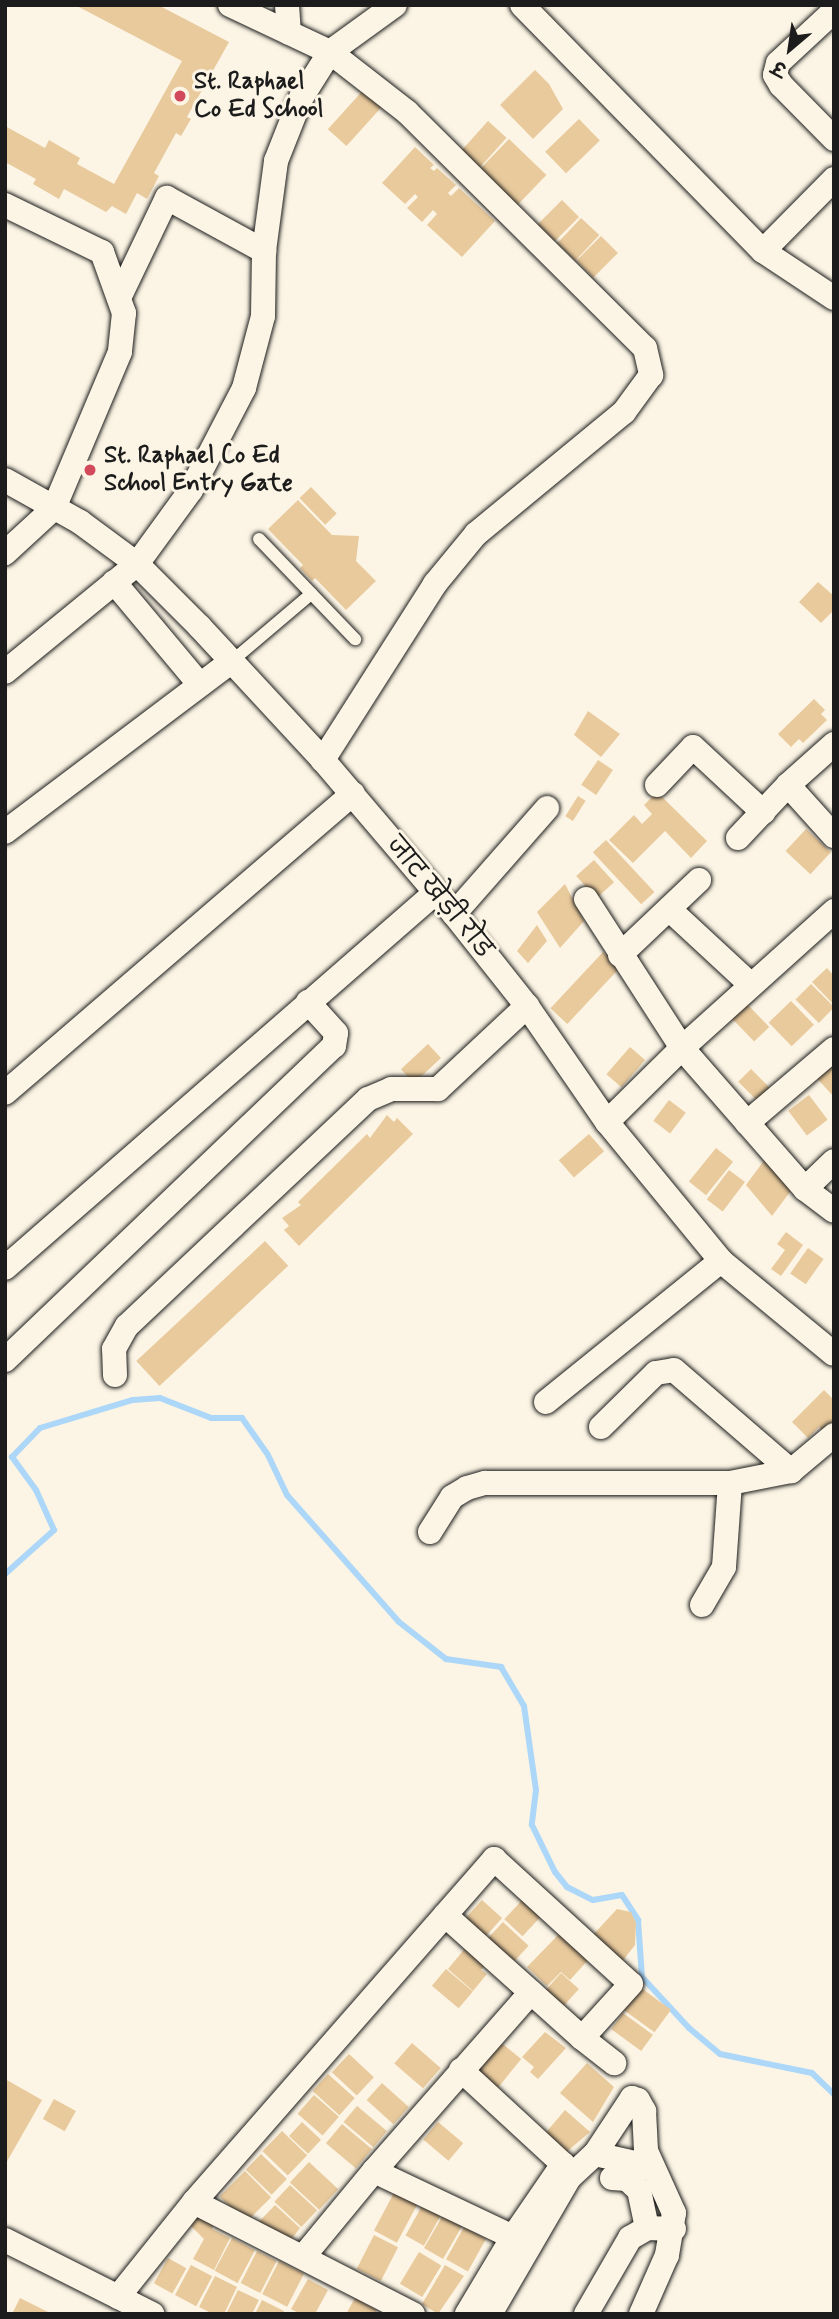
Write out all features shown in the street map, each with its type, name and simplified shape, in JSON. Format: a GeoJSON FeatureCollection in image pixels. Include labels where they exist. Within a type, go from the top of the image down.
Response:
{"type":"FeatureCollection","features":[{"type":"Feature","properties":{"kind":"street"},"geometry":{"type":"LineString","coordinates":[[230,5],[330,52],[407,112],[645,348],[651,375],[624,412],[476,534],[435,584],[323,760]]}},
{"type":"Feature","properties":{"kind":"street"},"geometry":{"type":"LineString","coordinates":[[287,5],[289,33]]}},
{"type":"Feature","properties":{"kind":"street"},"geometry":{"type":"LineString","coordinates":[[5,672],[136,564],[191,490],[244,388],[263,316],[264,251],[276,161],[301,98],[330,52],[395,5]]}},
{"type":"Feature","properties":{"kind":"street"},"geometry":{"type":"LineString","coordinates":[[522,5],[763,251],[834,299]]}},
{"type":"Feature","properties":{"kind":"street"},"geometry":{"type":"LineString","coordinates":[[834,11],[778,63],[775,75],[781,85],[834,139]]}},
{"type":"Feature","properties":{"kind":"street"},"geometry":{"type":"LineString","coordinates":[[763,251],[834,179]]}},
{"type":"Feature","properties":{"kind":"street"},"geometry":{"type":"LineString","coordinates":[[119,298],[167,198],[264,251]]}},
{"type":"Feature","properties":{"kind":"street"},"geometry":{"type":"LineString","coordinates":[[5,205],[102,252],[124,313],[120,352],[54,508],[5,553]]}},
{"type":"Feature","properties":{"kind":"street","name":"जाट खेड़ी रोड"},"geometry":{"type":"LineString","coordinates":[[5,481],[80,522],[136,564],[232,661],[353,794],[454,914],[527,1006],[607,1122],[721,1261],[834,1354]]}},
{"type":"Feature","properties":{"kind":"street"},"geometry":{"type":"LineString","coordinates":[[114,582],[200,685]]}},
{"type":"Feature","properties":{"kind":"street"},"geometry":{"type":"LineString","coordinates":[[5,832],[232,661]]}},
{"type":"Feature","properties":{"kind":"street"},"geometry":{"type":"LineString","coordinates":[[738,838],[788,785],[834,744]]}},
{"type":"Feature","properties":{"kind":"street"},"geometry":{"type":"LineString","coordinates":[[657,785],[694,747],[763,812]]}},
{"type":"Feature","properties":{"kind":"street"},"geometry":{"type":"LineString","coordinates":[[788,785],[834,836]]}},
{"type":"Feature","properties":{"kind":"street"},"geometry":{"type":"LineString","coordinates":[[5,1093],[353,794]]}},
{"type":"Feature","properties":{"kind":"street"},"geometry":{"type":"LineString","coordinates":[[454,914],[547,808]]}},
{"type":"Feature","properties":{"kind":"street"},"geometry":{"type":"LineString","coordinates":[[620,956],[699,880]]}},
{"type":"Feature","properties":{"kind":"street"},"geometry":{"type":"LineString","coordinates":[[5,1268],[436,892]]}},
{"type":"Feature","properties":{"kind":"street"},"geometry":{"type":"LineString","coordinates":[[586,899],[681,1048],[805,1189],[834,1211]]}},
{"type":"Feature","properties":{"kind":"street"},"geometry":{"type":"LineString","coordinates":[[669,909],[750,984]]}},
{"type":"Feature","properties":{"kind":"street"},"geometry":{"type":"LineString","coordinates":[[607,1122],[681,1048],[834,911]]}},
{"type":"Feature","properties":{"kind":"street"},"geometry":{"type":"LineString","coordinates":[[5,1360],[334,1046],[336,1033],[308,1002]]}},
{"type":"Feature","properties":{"kind":"street"},"geometry":{"type":"LineString","coordinates":[[115,1375],[114,1349],[117,1338],[127,1326],[368,1099],[391,1089],[438,1089],[527,1006]]}},
{"type":"Feature","properties":{"kind":"street"},"geometry":{"type":"LineString","coordinates":[[747,1124],[834,1049]]}},
{"type":"Feature","properties":{"kind":"street"},"geometry":{"type":"LineString","coordinates":[[805,1189],[834,1161]]}},
{"type":"Feature","properties":{"kind":"street"},"geometry":{"type":"LineString","coordinates":[[546,1402],[721,1261]]}},
{"type":"Feature","properties":{"kind":"street"},"geometry":{"type":"LineString","coordinates":[[601,1427],[656,1373],[674,1370],[791,1471]]}},
{"type":"Feature","properties":{"kind":"street"},"geometry":{"type":"LineString","coordinates":[[430,1532],[452,1497],[467,1488],[485,1483],[730,1483],[791,1471],[834,1435]]}},
{"type":"Feature","properties":{"kind":"street"},"geometry":{"type":"LineString","coordinates":[[702,1605],[723,1567],[730,1483]]}},
{"type":"Feature","properties":{"kind":"street"},"geometry":{"type":"LineString","coordinates":[[117,2297],[194,2202],[494,1858],[631,1984],[582,2038]]}},
{"type":"Feature","properties":{"kind":"street"},"geometry":{"type":"LineString","coordinates":[[445,1915],[582,2038],[614,2063]]}},
{"type":"Feature","properties":{"kind":"street"},"geometry":{"type":"LineString","coordinates":[[303,2257],[374,2171],[531,1992]]}},
{"type":"Feature","properties":{"kind":"street"},"geometry":{"type":"LineString","coordinates":[[461,2070],[563,2164],[513,2237],[467,2314]]}},
{"type":"Feature","properties":{"kind":"street"},"geometry":{"type":"LineString","coordinates":[[489,2314],[569,2178],[595,2154],[632,2098],[638,2100],[644,2111],[646,2151],[674,2213],[674,2229],[667,2255],[641,2314]]}},
{"type":"Feature","properties":{"kind":"street"},"geometry":{"type":"LineString","coordinates":[[595,2154],[653,2170]]}},
{"type":"Feature","properties":{"kind":"street"},"geometry":{"type":"LineString","coordinates":[[374,2171],[513,2237]]}},
{"type":"Feature","properties":{"kind":"street"},"geometry":{"type":"LineString","coordinates":[[612,2178],[627,2179],[639,2190],[647,2228]]}},
{"type":"Feature","properties":{"kind":"street"},"geometry":{"type":"LineString","coordinates":[[194,2202],[413,2314]]}},
{"type":"Feature","properties":{"kind":"street"},"geometry":{"type":"LineString","coordinates":[[586,2314],[630,2238],[647,2228],[674,2229]]}},
{"type":"Feature","properties":{"kind":"street"},"geometry":{"type":"LineString","coordinates":[[7,2247],[152,2314]]}},
{"type":"Feature","properties":{"kind":"lane"},"geometry":{"type":"LineString","coordinates":[[259,539],[355,639]]}},
{"type":"Feature","properties":{"kind":"lane"},"geometry":{"type":"LineString","coordinates":[[232,661],[311,594]]}},
{"type":"Feature","properties":{"kind":"building","name":"St. Raphael Co Ed School"},"geometry":{"type":"Polygon","coordinates":[[[75,5],[158,5],[229,42],[187,117],[191,119],[181,136],[176,133],[154,173],[159,176],[147,199],[137,193],[126,214],[112,206],[106,212],[64,189],[59,199],[33,184],[36,179],[5,162],[5,126],[45,148],[49,140],[80,158],[77,164],[114,184],[182,61],[75,5]]]}},
{"type":"Feature","properties":{"kind":"building"},"geometry":{"type":"Polygon","coordinates":[[[535,70],[549,84],[563,109],[533,139],[500,105],[535,70]]]}},
{"type":"Feature","properties":{"kind":"building"},"geometry":{"type":"Polygon","coordinates":[[[366,87],[385,104],[346,146],[328,129],[366,87]]]}},
{"type":"Feature","properties":{"kind":"building"},"geometry":{"type":"Polygon","coordinates":[[[579,119],[600,141],[566,173],[545,152],[579,119]]]}},
{"type":"Feature","properties":{"kind":"building"},"geometry":{"type":"Polygon","coordinates":[[[488,121],[507,138],[478,169],[460,152],[488,121]]]}},
{"type":"Feature","properties":{"kind":"building"},"geometry":{"type":"Polygon","coordinates":[[[509,139],[546,175],[515,207],[478,171],[509,139]]]}},
{"type":"Feature","properties":{"kind":"building"},"geometry":{"type":"Polygon","coordinates":[[[415,147],[434,165],[430,168],[434,171],[437,168],[456,185],[448,193],[451,196],[459,188],[495,221],[462,257],[427,225],[437,214],[433,210],[422,222],[407,208],[418,197],[415,194],[405,204],[382,183],[415,147]]]}},
{"type":"Feature","properties":{"kind":"building"},"geometry":{"type":"Polygon","coordinates":[[[562,200],[579,217],[554,242],[537,225],[562,200]]]}},
{"type":"Feature","properties":{"kind":"building"},"geometry":{"type":"Polygon","coordinates":[[[581,218],[599,235],[575,261],[557,244],[581,218]]]}},
{"type":"Feature","properties":{"kind":"building"},"geometry":{"type":"Polygon","coordinates":[[[601,236],[618,253],[593,278],[576,261],[601,236]]]}},
{"type":"Feature","properties":{"kind":"building"},"geometry":{"type":"Polygon","coordinates":[[[311,487],[337,514],[325,525],[299,498],[311,487]]]}},
{"type":"Feature","properties":{"kind":"building"},"geometry":{"type":"Polygon","coordinates":[[[298,500],[332,535],[359,536],[356,561],[376,581],[346,610],[315,578],[312,581],[300,568],[303,565],[268,529],[298,500]]]}},
{"type":"Feature","properties":{"kind":"building"},"geometry":{"type":"Polygon","coordinates":[[[818,582],[834,596],[834,610],[821,623],[799,602],[818,582]]]}},
{"type":"Feature","properties":{"kind":"building"},"geometry":{"type":"Polygon","coordinates":[[[814,699],[825,710],[821,714],[827,720],[803,743],[799,739],[791,747],[778,734],[814,699]]]}},
{"type":"Feature","properties":{"kind":"building"},"geometry":{"type":"Polygon","coordinates":[[[588,711],[620,734],[601,757],[574,735],[588,711]]]}},
{"type":"Feature","properties":{"kind":"building"},"geometry":{"type":"Polygon","coordinates":[[[598,760],[613,770],[596,795],[581,785],[598,760]]]}},
{"type":"Feature","properties":{"kind":"building"},"geometry":{"type":"Polygon","coordinates":[[[657,792],[707,841],[691,858],[665,831],[633,863],[609,840],[634,815],[642,824],[652,814],[644,805],[657,792]]]}},
{"type":"Feature","properties":{"kind":"building"},"geometry":{"type":"Polygon","coordinates":[[[578,796],[586,801],[573,821],[565,816],[578,796]]]}},
{"type":"Feature","properties":{"kind":"building"},"geometry":{"type":"Polygon","coordinates":[[[806,829],[831,852],[810,874],[786,851],[806,829]]]}},
{"type":"Feature","properties":{"kind":"building"},"geometry":{"type":"Polygon","coordinates":[[[606,840],[654,892],[641,904],[593,852],[606,840]]]}},
{"type":"Feature","properties":{"kind":"building"},"geometry":{"type":"Polygon","coordinates":[[[594,860],[614,882],[596,898],[576,876],[594,860]]]}},
{"type":"Feature","properties":{"kind":"building"},"geometry":{"type":"Polygon","coordinates":[[[565,884],[584,921],[560,948],[537,912],[565,884]]]}},
{"type":"Feature","properties":{"kind":"building"},"geometry":{"type":"Polygon","coordinates":[[[537,925],[547,941],[528,963],[517,951],[537,925]]]}},
{"type":"Feature","properties":{"kind":"building"},"geometry":{"type":"Polygon","coordinates":[[[603,952],[620,968],[567,1024],[550,1008],[603,952]]]}},
{"type":"Feature","properties":{"kind":"building"},"geometry":{"type":"Polygon","coordinates":[[[827,968],[834,976],[834,1005],[812,982],[827,968]]]}},
{"type":"Feature","properties":{"kind":"building"},"geometry":{"type":"Polygon","coordinates":[[[811,984],[834,1007],[819,1023],[795,1000],[811,984]]]}},
{"type":"Feature","properties":{"kind":"building"},"geometry":{"type":"Polygon","coordinates":[[[791,1001],[814,1025],[792,1046],[769,1023],[791,1001]]]}},
{"type":"Feature","properties":{"kind":"building"},"geometry":{"type":"Polygon","coordinates":[[[747,1004],[769,1027],[754,1042],[732,1019],[747,1004]]]}},
{"type":"Feature","properties":{"kind":"building"},"geometry":{"type":"Polygon","coordinates":[[[428,1044],[441,1058],[414,1083],[401,1069],[428,1044]]]}},
{"type":"Feature","properties":{"kind":"building"},"geometry":{"type":"Polygon","coordinates":[[[630,1047],[645,1060],[621,1087],[606,1074],[630,1047]]]}},
{"type":"Feature","properties":{"kind":"building"},"geometry":{"type":"Polygon","coordinates":[[[834,1059],[834,1097],[812,1073],[834,1059]]]}},
{"type":"Feature","properties":{"kind":"building"},"geometry":{"type":"Polygon","coordinates":[[[751,1069],[775,1093],[762,1106],[738,1082],[751,1069]]]}},
{"type":"Feature","properties":{"kind":"building"},"geometry":{"type":"Polygon","coordinates":[[[809,1095],[828,1120],[807,1135],[788,1111],[809,1095]]]}},
{"type":"Feature","properties":{"kind":"building"},"geometry":{"type":"Polygon","coordinates":[[[669,1100],[686,1113],[670,1133],[653,1121],[669,1100]]]}},
{"type":"Feature","properties":{"kind":"building"},"geometry":{"type":"Polygon","coordinates":[[[387,1115],[394,1122],[397,1118],[413,1134],[299,1246],[284,1230],[289,1226],[282,1218],[301,1205],[298,1202],[367,1134],[370,1138],[387,1115]]]}},
{"type":"Feature","properties":{"kind":"building"},"geometry":{"type":"Polygon","coordinates":[[[589,1134],[604,1151],[574,1178],[559,1160],[589,1134]]]}},
{"type":"Feature","properties":{"kind":"building"},"geometry":{"type":"Polygon","coordinates":[[[716,1148],[733,1162],[706,1195],[689,1181],[716,1148]]]}},
{"type":"Feature","properties":{"kind":"building"},"geometry":{"type":"Polygon","coordinates":[[[768,1155],[796,1184],[772,1216],[746,1185],[768,1155]]]}},
{"type":"Feature","properties":{"kind":"building"},"geometry":{"type":"Polygon","coordinates":[[[729,1170],[745,1182],[723,1212],[707,1200],[729,1170]]]}},
{"type":"Feature","properties":{"kind":"building"},"geometry":{"type":"Polygon","coordinates":[[[786,1232],[803,1245],[781,1276],[771,1269],[785,1250],[777,1244],[786,1232]]]}},
{"type":"Feature","properties":{"kind":"building"},"geometry":{"type":"Polygon","coordinates":[[[265,1241],[288,1266],[159,1386],[136,1361],[265,1241]]]}},
{"type":"Feature","properties":{"kind":"building"},"geometry":{"type":"Polygon","coordinates":[[[808,1248],[824,1259],[806,1284],[790,1273],[808,1248]]]}},
{"type":"Feature","properties":{"kind":"building"},"geometry":{"type":"Polygon","coordinates":[[[824,1390],[834,1400],[834,1427],[826,1434],[819,1427],[808,1438],[792,1422],[824,1390]]]}},
{"type":"Feature","properties":{"kind":"building"},"geometry":{"type":"Polygon","coordinates":[[[524,1898],[542,1915],[523,1936],[504,1919],[524,1898]]]}},
{"type":"Feature","properties":{"kind":"building"},"geometry":{"type":"Polygon","coordinates":[[[482,1900],[502,1918],[485,1937],[465,1919],[482,1900]]]}},
{"type":"Feature","properties":{"kind":"building"},"geometry":{"type":"Polygon","coordinates":[[[617,1909],[631,1912],[636,1923],[635,1945],[621,1963],[592,1936],[617,1909]]]}},
{"type":"Feature","properties":{"kind":"building"},"geometry":{"type":"Polygon","coordinates":[[[503,1922],[529,1946],[513,1963],[487,1939],[503,1922]]]}},
{"type":"Feature","properties":{"kind":"building"},"geometry":{"type":"Polygon","coordinates":[[[560,1933],[589,1959],[570,1980],[561,1972],[547,1986],[527,1967],[560,1933]]]}},
{"type":"Feature","properties":{"kind":"building"},"geometry":{"type":"Polygon","coordinates":[[[467,1946],[487,1963],[481,1970],[487,1974],[473,1991],[448,1969],[467,1946]]]}},
{"type":"Feature","properties":{"kind":"building"},"geometry":{"type":"Polygon","coordinates":[[[446,1969],[473,1991],[459,2008],[432,1986],[446,1969]]]}},
{"type":"Feature","properties":{"kind":"building"},"geometry":{"type":"Polygon","coordinates":[[[561,1973],[579,1989],[562,2008],[544,1992],[561,1973]]]}},
{"type":"Feature","properties":{"kind":"building"},"geometry":{"type":"Polygon","coordinates":[[[637,1985],[671,2010],[655,2032],[621,2008],[637,1985]]]}},
{"type":"Feature","properties":{"kind":"building"},"geometry":{"type":"Polygon","coordinates":[[[623,2013],[653,2035],[641,2051],[611,2029],[623,2013]]]}},
{"type":"Feature","properties":{"kind":"building"},"geometry":{"type":"Polygon","coordinates":[[[545,2032],[566,2048],[538,2079],[530,2072],[534,2067],[522,2057],[545,2032]]]}},
{"type":"Feature","properties":{"kind":"building"},"geometry":{"type":"Polygon","coordinates":[[[494,2037],[521,2059],[494,2093],[466,2071],[494,2037]]]}},
{"type":"Feature","properties":{"kind":"building"},"geometry":{"type":"Polygon","coordinates":[[[412,2043],[441,2068],[423,2088],[394,2063],[412,2043]]]}},
{"type":"Feature","properties":{"kind":"building"},"geometry":{"type":"Polygon","coordinates":[[[349,2054],[374,2077],[357,2095],[332,2072],[349,2054]]]}},
{"type":"Feature","properties":{"kind":"building"},"geometry":{"type":"Polygon","coordinates":[[[587,2063],[614,2087],[593,2122],[560,2093],[587,2063]]]}},
{"type":"Feature","properties":{"kind":"building"},"geometry":{"type":"Polygon","coordinates":[[[328,2074],[355,2098],[339,2115],[313,2091],[328,2074]]]}},
{"type":"Feature","properties":{"kind":"building"},"geometry":{"type":"Polygon","coordinates":[[[5,2079],[42,2100],[5,2165],[5,2079]]]}},
{"type":"Feature","properties":{"kind":"building"},"geometry":{"type":"Polygon","coordinates":[[[382,2083],[409,2107],[393,2124],[367,2100],[382,2083]]]}},
{"type":"Feature","properties":{"kind":"building"},"geometry":{"type":"Polygon","coordinates":[[[314,2095],[339,2117],[323,2136],[298,2114],[314,2095]]]}},
{"type":"Feature","properties":{"kind":"building"},"geometry":{"type":"Polygon","coordinates":[[[54,2099],[76,2111],[65,2131],[43,2119],[54,2099]]]}},
{"type":"Feature","properties":{"kind":"building"},"geometry":{"type":"Polygon","coordinates":[[[357,2106],[387,2131],[373,2147],[344,2122],[357,2106]]]}},
{"type":"Feature","properties":{"kind":"building"},"geometry":{"type":"Polygon","coordinates":[[[565,2110],[590,2132],[564,2154],[543,2136],[565,2110]]]}},
{"type":"Feature","properties":{"kind":"building"},"geometry":{"type":"Polygon","coordinates":[[[302,2122],[321,2140],[308,2154],[289,2136],[302,2122]]]}},
{"type":"Feature","properties":{"kind":"building"},"geometry":{"type":"Polygon","coordinates":[[[438,2122],[463,2143],[448,2161],[423,2140],[438,2122]]]}},
{"type":"Feature","properties":{"kind":"building"},"geometry":{"type":"Polygon","coordinates":[[[342,2124],[372,2149],[356,2168],[326,2143],[342,2124]]]}},
{"type":"Feature","properties":{"kind":"building"},"geometry":{"type":"Polygon","coordinates":[[[282,2131],[307,2155],[288,2175],[263,2151],[282,2131]]]}},
{"type":"Feature","properties":{"kind":"building"},"geometry":{"type":"Polygon","coordinates":[[[261,2154],[287,2179],[272,2195],[246,2170],[261,2154]]]}},
{"type":"Feature","properties":{"kind":"building"},"geometry":{"type":"Polygon","coordinates":[[[309,2162],[338,2189],[319,2210],[290,2182],[309,2162]]]}},
{"type":"Feature","properties":{"kind":"building"},"geometry":{"type":"Polygon","coordinates":[[[245,2171],[271,2197],[246,2223],[220,2196],[245,2171]]]}},
{"type":"Feature","properties":{"kind":"building"},"geometry":{"type":"Polygon","coordinates":[[[290,2185],[317,2210],[301,2227],[274,2202],[290,2185]]]}},
{"type":"Feature","properties":{"kind":"building"},"geometry":{"type":"Polygon","coordinates":[[[396,2189],[419,2201],[397,2243],[374,2230],[396,2189]]]}},
{"type":"Feature","properties":{"kind":"building"},"geometry":{"type":"Polygon","coordinates":[[[423,2204],[441,2214],[424,2246],[406,2235],[423,2204]]]}},
{"type":"Feature","properties":{"kind":"building"},"geometry":{"type":"Polygon","coordinates":[[[275,2205],[300,2228],[287,2245],[253,2228],[275,2205]]]}},
{"type":"Feature","properties":{"kind":"building"},"geometry":{"type":"Polygon","coordinates":[[[199,2208],[217,2218],[212,2229],[230,2238],[214,2270],[193,2259],[204,2239],[190,2225],[199,2208]]]}},
{"type":"Feature","properties":{"kind":"building"},"geometry":{"type":"Polygon","coordinates":[[[443,2215],[462,2226],[443,2259],[424,2248],[443,2215]]]}},
{"type":"Feature","properties":{"kind":"building"},"geometry":{"type":"Polygon","coordinates":[[[464,2227],[486,2239],[468,2271],[446,2259],[464,2227]]]}},
{"type":"Feature","properties":{"kind":"building"},"geometry":{"type":"Polygon","coordinates":[[[374,2235],[398,2247],[381,2281],[357,2269],[374,2235]]]}},
{"type":"Feature","properties":{"kind":"building"},"geometry":{"type":"Polygon","coordinates":[[[232,2238],[255,2250],[238,2283],[215,2271],[232,2238]]]}},
{"type":"Feature","properties":{"kind":"building"},"geometry":{"type":"Polygon","coordinates":[[[257,2251],[277,2261],[260,2293],[241,2283],[257,2251]]]}},
{"type":"Feature","properties":{"kind":"building"},"geometry":{"type":"Polygon","coordinates":[[[419,2252],[441,2265],[422,2297],[400,2284],[419,2252]]]}},
{"type":"Feature","properties":{"kind":"building"},"geometry":{"type":"Polygon","coordinates":[[[168,2258],[186,2268],[172,2294],[154,2283],[168,2258]]]}},
{"type":"Feature","properties":{"kind":"building"},"geometry":{"type":"Polygon","coordinates":[[[279,2261],[304,2274],[287,2307],[262,2294],[279,2261]]]}},
{"type":"Feature","properties":{"kind":"building"},"geometry":{"type":"Polygon","coordinates":[[[191,2265],[212,2276],[196,2306],[175,2295],[191,2265]]]}},
{"type":"Feature","properties":{"kind":"building"},"geometry":{"type":"Polygon","coordinates":[[[445,2265],[464,2276],[438,2314],[422,2304],[445,2265]]]}},
{"type":"Feature","properties":{"kind":"building"},"geometry":{"type":"Polygon","coordinates":[[[215,2276],[237,2287],[224,2314],[213,2314],[199,2307],[215,2276]]]}},
{"type":"Feature","properties":{"kind":"building"},"geometry":{"type":"Polygon","coordinates":[[[308,2279],[328,2290],[315,2314],[300,2314],[291,2309],[308,2279]]]}},
{"type":"Feature","properties":{"kind":"building"},"geometry":{"type":"Polygon","coordinates":[[[238,2290],[259,2300],[252,2314],[226,2314],[238,2290]]]}},
{"type":"Feature","properties":{"kind":"building"},"geometry":{"type":"Polygon","coordinates":[[[20,2298],[52,2314],[12,2314],[20,2298]]]}},
{"type":"Feature","properties":{"kind":"building"},"geometry":{"type":"Polygon","coordinates":[[[355,2298],[377,2310],[374,2314],[346,2314],[355,2298]]]}},
{"type":"Feature","properties":{"kind":"building"},"geometry":{"type":"Polygon","coordinates":[[[262,2300],[284,2311],[283,2314],[255,2314],[262,2300]]]}},
{"type":"Feature","properties":{"kind":"waterway"},"geometry":{"type":"LineString","coordinates":[[5,1574],[54,1530],[36,1490],[12,1457],[40,1428],[133,1400],[160,1398],[211,1418],[242,1418],[268,1455],[287,1495],[399,1622],[446,1659],[501,1667],[524,1706],[536,1790],[532,1825],[555,1872],[567,1887],[593,1900],[622,1895],[638,1920],[642,1977],[689,2028],[720,2054],[812,2073],[834,2094]]}},
{"type":"Feature","properties":{"kind":"place","name":"St. Raphael Co Ed School"},"geometry":{"type":"Point","coordinates":[180,96]}},
{"type":"Feature","properties":{"kind":"place","name":"St. Raphael Co Ed School Entry Gate"},"geometry":{"type":"Point","coordinates":[90,470]}}]}
